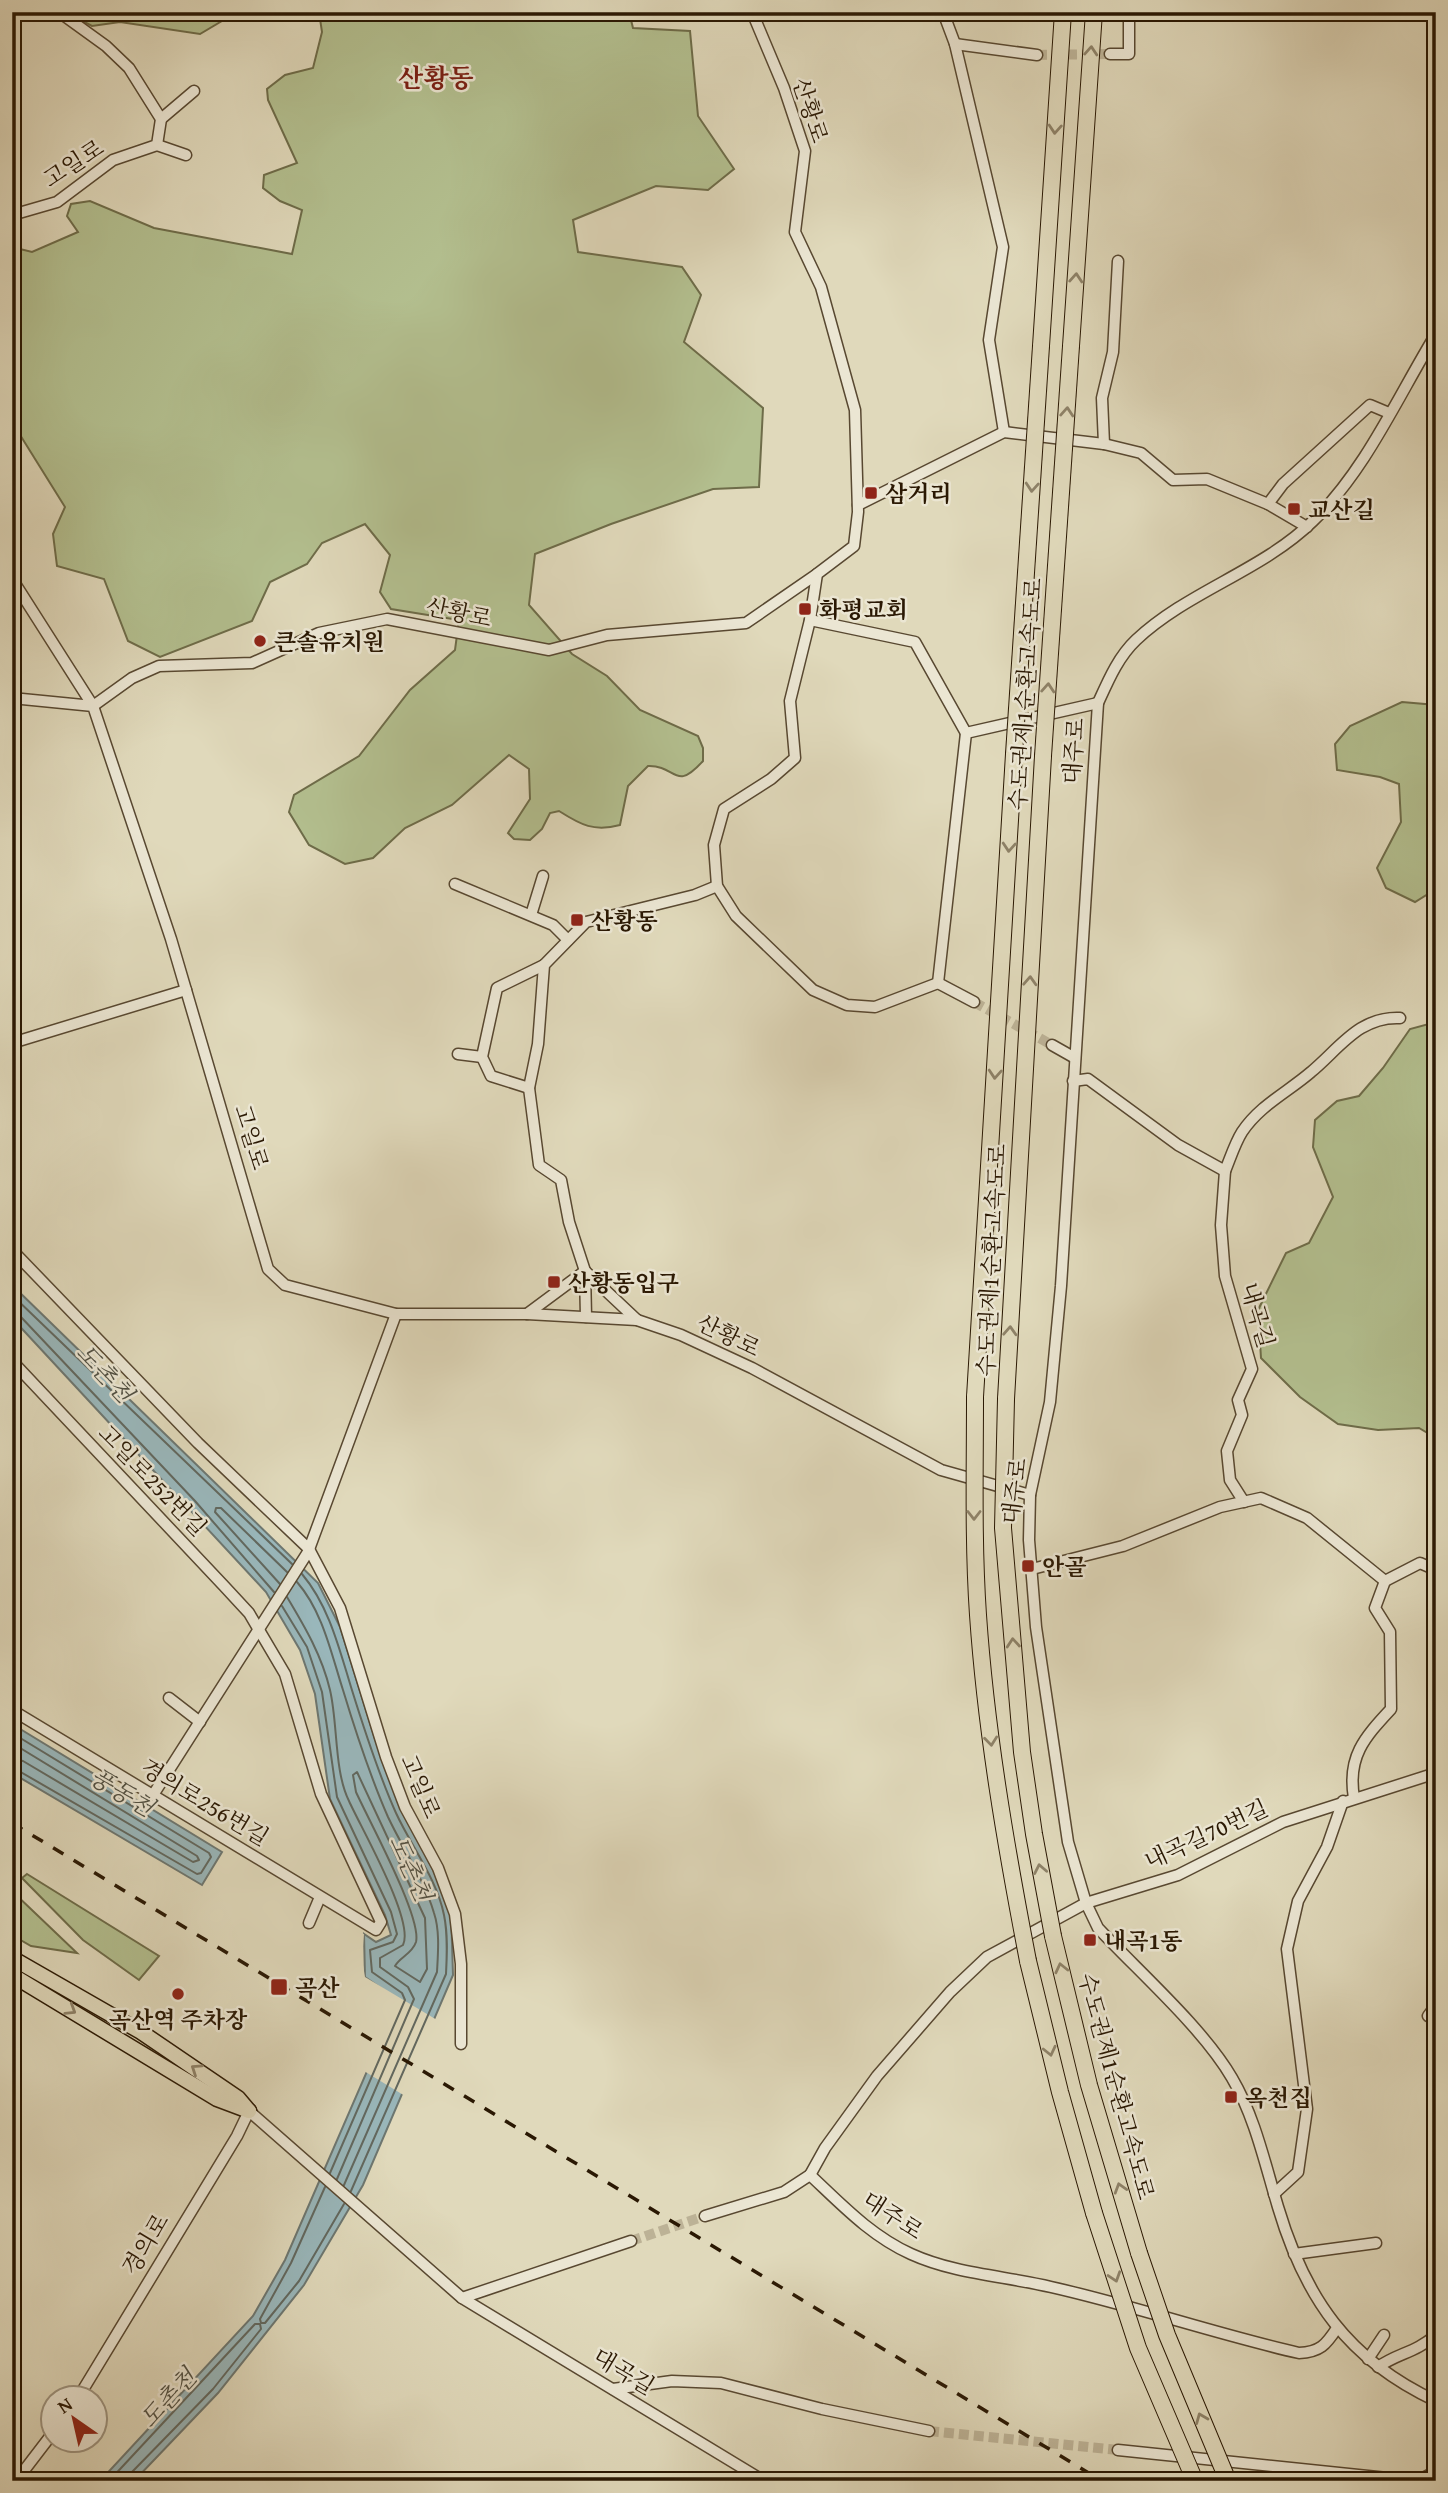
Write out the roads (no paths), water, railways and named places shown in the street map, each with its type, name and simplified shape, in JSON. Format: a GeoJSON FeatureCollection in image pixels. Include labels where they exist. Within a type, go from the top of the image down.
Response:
{"type":"FeatureCollection","features":[{"type":"Feature","properties":{"kind":"highway","name":"수도권제1순환고속도로"},"geometry":{"type":"LineString","coordinates":[[1063,12],[975,1397],[974,1522],[978,1616],[993,1755],[1008,1857],[1028,1961],[1060,2092],[1094,2213],[1138,2348],[1195,2481]]}},
{"type":"Feature","properties":{"kind":"highway","name":"수도권제1순환고속도로"},"geometry":{"type":"LineString","coordinates":[[1094,12],[1043,756],[1006,1399],[1003,1528],[1018,1711],[1034,1834],[1054,1936],[1089,2085],[1139,2253],[1167,2335],[1228,2481]]}},
{"type":"Feature","properties":{"kind":"main road"},"geometry":{"type":"LineString","coordinates":[[12,1958],[141,2032],[239,2098],[249,2112]]}},
{"type":"Feature","properties":{"kind":"main road"},"geometry":{"type":"LineString","coordinates":[[12,1975],[217,2099],[249,2112]]}},
{"type":"Feature","properties":{"kind":"street"},"geometry":{"type":"LineString","coordinates":[[59,12],[106,46],[129,68],[161,119],[157,145],[187,155]]}},
{"type":"Feature","properties":{"kind":"street","name":"산황로"},"geometry":{"type":"LineString","coordinates":[[93,706],[132,678],[159,666],[252,663],[319,634],[387,619],[549,650],[607,635],[746,623],[854,546],[858,505],[855,411],[821,287],[795,232],[806,151],[784,88],[752,12]]}},
{"type":"Feature","properties":{"kind":"street"},"geometry":{"type":"LineString","coordinates":[[943,12],[955,44],[1003,247],[989,340],[1004,432]]}},
{"type":"Feature","properties":{"kind":"street"},"geometry":{"type":"LineString","coordinates":[[1110,54],[1129,54],[1129,12]]}},
{"type":"Feature","properties":{"kind":"street"},"geometry":{"type":"LineString","coordinates":[[955,44],[1037,55]]}},
{"type":"Feature","properties":{"kind":"street"},"geometry":{"type":"LineString","coordinates":[[161,119],[194,91]]}},
{"type":"Feature","properties":{"kind":"street","name":"고일로"},"geometry":{"type":"LineString","coordinates":[[12,215],[57,202],[113,160],[157,145]]}},
{"type":"Feature","properties":{"kind":"street"},"geometry":{"type":"LineString","coordinates":[[1104,444],[1102,398],[1113,352],[1118,261]]}},
{"type":"Feature","properties":{"kind":"street","name":"대주로"},"geometry":{"type":"LineString","coordinates":[[1436,334],[1343,489],[1307,527],[1284,545],[1168,616],[1135,641],[1115,667],[1098,703],[1050,1402],[1030,1495],[1036,1626],[1068,1842],[1086,1903],[1098,1928],[1214,2051],[1232,2078],[1263,2154],[1294,2254],[1308,2285],[1338,2328],[1378,2367],[1436,2401]]}},
{"type":"Feature","properties":{"kind":"street"},"geometry":{"type":"LineString","coordinates":[[1268,504],[1283,484],[1370,405],[1389,413]]}},
{"type":"Feature","properties":{"kind":"street"},"geometry":{"type":"LineString","coordinates":[[858,505],[1004,432],[1104,444],[1141,453],[1173,480],[1207,479],[1268,504],[1307,527]]}},
{"type":"Feature","properties":{"kind":"street","name":"고일로"},"geometry":{"type":"LineString","coordinates":[[12,549],[14,582],[93,706],[186,990],[268,1269],[285,1285],[397,1314],[586,1317]]}},
{"type":"Feature","properties":{"kind":"street"},"geometry":{"type":"LineString","coordinates":[[817,574],[810,620],[790,701],[795,758],[771,779],[724,809],[714,845],[717,886],[736,916],[813,990],[847,1005],[875,1007],[938,983],[974,1002]]}},
{"type":"Feature","properties":{"kind":"street"},"geometry":{"type":"LineString","coordinates":[[810,620],[915,642],[966,733],[938,983]]}},
{"type":"Feature","properties":{"kind":"street"},"geometry":{"type":"LineString","coordinates":[[12,698],[93,706]]}},
{"type":"Feature","properties":{"kind":"street"},"geometry":{"type":"LineString","coordinates":[[966,733],[1098,703]]}},
{"type":"Feature","properties":{"kind":"street"},"geometry":{"type":"LineString","coordinates":[[531,915],[542,876]]}},
{"type":"Feature","properties":{"kind":"street"},"geometry":{"type":"LineString","coordinates":[[455,884],[553,925],[568,940]]}},
{"type":"Feature","properties":{"kind":"street"},"geometry":{"type":"LineString","coordinates":[[529,1088],[491,1076],[482,1057],[497,988],[544,965],[586,922],[695,895],[717,886]]}},
{"type":"Feature","properties":{"kind":"street"},"geometry":{"type":"LineString","coordinates":[[544,965],[538,1044],[529,1088],[539,1165],[561,1180],[569,1222],[585,1271],[586,1317]]}},
{"type":"Feature","properties":{"kind":"street"},"geometry":{"type":"LineString","coordinates":[[12,1043],[186,990]]}},
{"type":"Feature","properties":{"kind":"street"},"geometry":{"type":"LineString","coordinates":[[1073,1081],[1088,1079],[1178,1145],[1225,1171],[1242,1132],[1264,1106],[1312,1071],[1336,1045],[1364,1026],[1387,1017],[1400,1018]]}},
{"type":"Feature","properties":{"kind":"street"},"geometry":{"type":"LineString","coordinates":[[1052,1045],[1075,1058]]}},
{"type":"Feature","properties":{"kind":"street"},"geometry":{"type":"LineString","coordinates":[[458,1054],[482,1057]]}},
{"type":"Feature","properties":{"kind":"street","name":"내곡길"},"geometry":{"type":"LineString","coordinates":[[1225,1171],[1221,1225],[1225,1276],[1252,1369],[1238,1401],[1242,1415],[1227,1451],[1230,1480],[1244,1502]]}},
{"type":"Feature","properties":{"kind":"street","name":"고일로"},"geometry":{"type":"LineString","coordinates":[[12,1250],[198,1443],[308,1550],[340,1608],[400,1796],[438,1868],[455,1914],[461,1964],[461,2045]]}},
{"type":"Feature","properties":{"kind":"street"},"geometry":{"type":"LineString","coordinates":[[527,1314],[585,1271]]}},
{"type":"Feature","properties":{"kind":"street"},"geometry":{"type":"LineString","coordinates":[[585,1271],[637,1320]]}},
{"type":"Feature","properties":{"kind":"street"},"geometry":{"type":"LineString","coordinates":[[153,1795],[261,1629],[308,1550],[397,1314]]}},
{"type":"Feature","properties":{"kind":"street","name":"산황로"},"geometry":{"type":"LineString","coordinates":[[586,1317],[637,1320],[681,1335],[752,1368],[941,1470],[1030,1495]]}},
{"type":"Feature","properties":{"kind":"street","name":"고일로252번길"},"geometry":{"type":"LineString","coordinates":[[12,1361],[224,1586],[261,1629],[285,1674],[321,1794],[381,1922],[376,1930]]}},
{"type":"Feature","properties":{"kind":"street"},"geometry":{"type":"LineString","coordinates":[[1032,1569],[1123,1546],[1220,1507],[1261,1498],[1307,1517],[1385,1581]]}},
{"type":"Feature","properties":{"kind":"street"},"geometry":{"type":"LineString","coordinates":[[1354,1798],[1350,1772],[1368,1733],[1391,1709],[1390,1632],[1375,1608],[1385,1581],[1420,1563],[1436,1570]]}},
{"type":"Feature","properties":{"kind":"street"},"geometry":{"type":"LineString","coordinates":[[169,1698],[200,1722]]}},
{"type":"Feature","properties":{"kind":"street","name":"경의로256번길"},"geometry":{"type":"LineString","coordinates":[[12,1710],[376,1930]]}},
{"type":"Feature","properties":{"kind":"street","name":"내곡길70번길"},"geometry":{"type":"LineString","coordinates":[[1086,1903],[1178,1875],[1283,1822],[1436,1773]]}},
{"type":"Feature","properties":{"kind":"street"},"geometry":{"type":"LineString","coordinates":[[1274,2194],[1298,2172],[1307,2109],[1287,1949],[1298,1900],[1327,1847],[1343,1801]]}},
{"type":"Feature","properties":{"kind":"street"},"geometry":{"type":"LineString","coordinates":[[309,1923],[320,1897]]}},
{"type":"Feature","properties":{"kind":"street"},"geometry":{"type":"LineString","coordinates":[[705,2216],[784,2192],[810,2175],[825,2148],[877,2076],[950,1992],[987,1957],[1086,1903]]}},
{"type":"Feature","properties":{"kind":"street"},"geometry":{"type":"LineString","coordinates":[[1428,2015],[1436,2005]]}},
{"type":"Feature","properties":{"kind":"street","name":"대곡길"},"geometry":{"type":"LineString","coordinates":[[249,2112],[368,2213],[414,2258],[462,2298],[764,2481]]}},
{"type":"Feature","properties":{"kind":"street","name":"경의로"},"geometry":{"type":"LineString","coordinates":[[87,2384],[249,2112]]}},
{"type":"Feature","properties":{"kind":"street","name":"대주로"},"geometry":{"type":"LineString","coordinates":[[810,2175],[863,2225],[889,2242],[912,2255],[959,2269],[1050,2287],[1299,2353],[1315,2352],[1325,2346],[1338,2328]]}},
{"type":"Feature","properties":{"kind":"street"},"geometry":{"type":"LineString","coordinates":[[462,2298],[631,2241]]}},
{"type":"Feature","properties":{"kind":"street"},"geometry":{"type":"LineString","coordinates":[[1294,2254],[1376,2244]]}},
{"type":"Feature","properties":{"kind":"street"},"geometry":{"type":"LineString","coordinates":[[1368,2359],[1384,2334]]}},
{"type":"Feature","properties":{"kind":"street"},"geometry":{"type":"LineString","coordinates":[[1378,2367],[1390,2359],[1418,2350],[1436,2335]]}},
{"type":"Feature","properties":{"kind":"street"},"geometry":{"type":"LineString","coordinates":[[613,2389],[672,2381],[721,2383],[822,2409],[929,2431]]}},
{"type":"Feature","properties":{"kind":"street"},"geometry":{"type":"LineString","coordinates":[[1118,2450],[1417,2481],[1436,2471]]}},
{"type":"Feature","properties":{"kind":"street"},"geometry":{"type":"LineString","coordinates":[[16,2481],[38,2452]]}},
{"type":"Feature","properties":{"kind":"water","name":"도촌천"},"geometry":{"type":"Polygon","coordinates":[[[12,1285],[318,1583],[340,1627],[375,1739],[402,1810],[439,1881],[451,1912],[453,1975],[363,2185],[304,2285],[218,2393],[134,2481],[100,2481],[253,2316],[285,2260],[398,2000],[365,1977],[364,1934],[376,1942],[391,1935],[385,1915],[330,1799],[315,1694],[300,1650],[266,1592],[12,1318],[12,1285]]]}},
{"type":"Feature","properties":{"kind":"water","name":"풍동천"},"geometry":{"type":"Polygon","coordinates":[[[12,1724],[222,1852],[202,1885],[12,1773],[12,1724]]]}},
{"type":"Feature","properties":{"kind":"tunnel"},"geometry":{"type":"LineString","coordinates":[[1037,55],[1110,54]]}},
{"type":"Feature","properties":{"kind":"tunnel"},"geometry":{"type":"LineString","coordinates":[[974,1002],[1052,1045]]}},
{"type":"Feature","properties":{"kind":"tunnel"},"geometry":{"type":"LineString","coordinates":[[631,2241],[705,2216]]}},
{"type":"Feature","properties":{"kind":"tunnel"},"geometry":{"type":"LineString","coordinates":[[929,2431],[1118,2450]]}},
{"type":"Feature","properties":{"kind":"railway"},"geometry":{"type":"LineString","coordinates":[[12,1823],[1102,2481]]}},
{"type":"Feature","properties":{"kind":"place","name":"삼거리"},"geometry":{"type":"Point","coordinates":[871,493]}},
{"type":"Feature","properties":{"kind":"place","name":"교산길"},"geometry":{"type":"Point","coordinates":[1294,509]}},
{"type":"Feature","properties":{"kind":"place","name":"화평교회"},"geometry":{"type":"Point","coordinates":[805,609]}},
{"type":"Feature","properties":{"kind":"place","name":"큰솔유치원"},"geometry":{"type":"Point","coordinates":[260,641]}},
{"type":"Feature","properties":{"kind":"place","name":"산황동"},"geometry":{"type":"Point","coordinates":[577,920]}},
{"type":"Feature","properties":{"kind":"place","name":"산황동입구"},"geometry":{"type":"Point","coordinates":[554,1282]}},
{"type":"Feature","properties":{"kind":"place","name":"안골"},"geometry":{"type":"Point","coordinates":[1028,1566]}},
{"type":"Feature","properties":{"kind":"place","name":"내곡1동"},"geometry":{"type":"Point","coordinates":[1090,1940]}},
{"type":"Feature","properties":{"kind":"place","name":"곡산"},"geometry":{"type":"Point","coordinates":[279,1987]}},
{"type":"Feature","properties":{"kind":"place","name":"곡산역 주차장"},"geometry":{"type":"Point","coordinates":[178,1994]}},
{"type":"Feature","properties":{"kind":"place","name":"옥천집"},"geometry":{"type":"Point","coordinates":[1231,2097]}},
{"type":"Feature","properties":{"kind":"district","name":"산황동"},"geometry":{"type":"Point","coordinates":[436,77]}}]}
